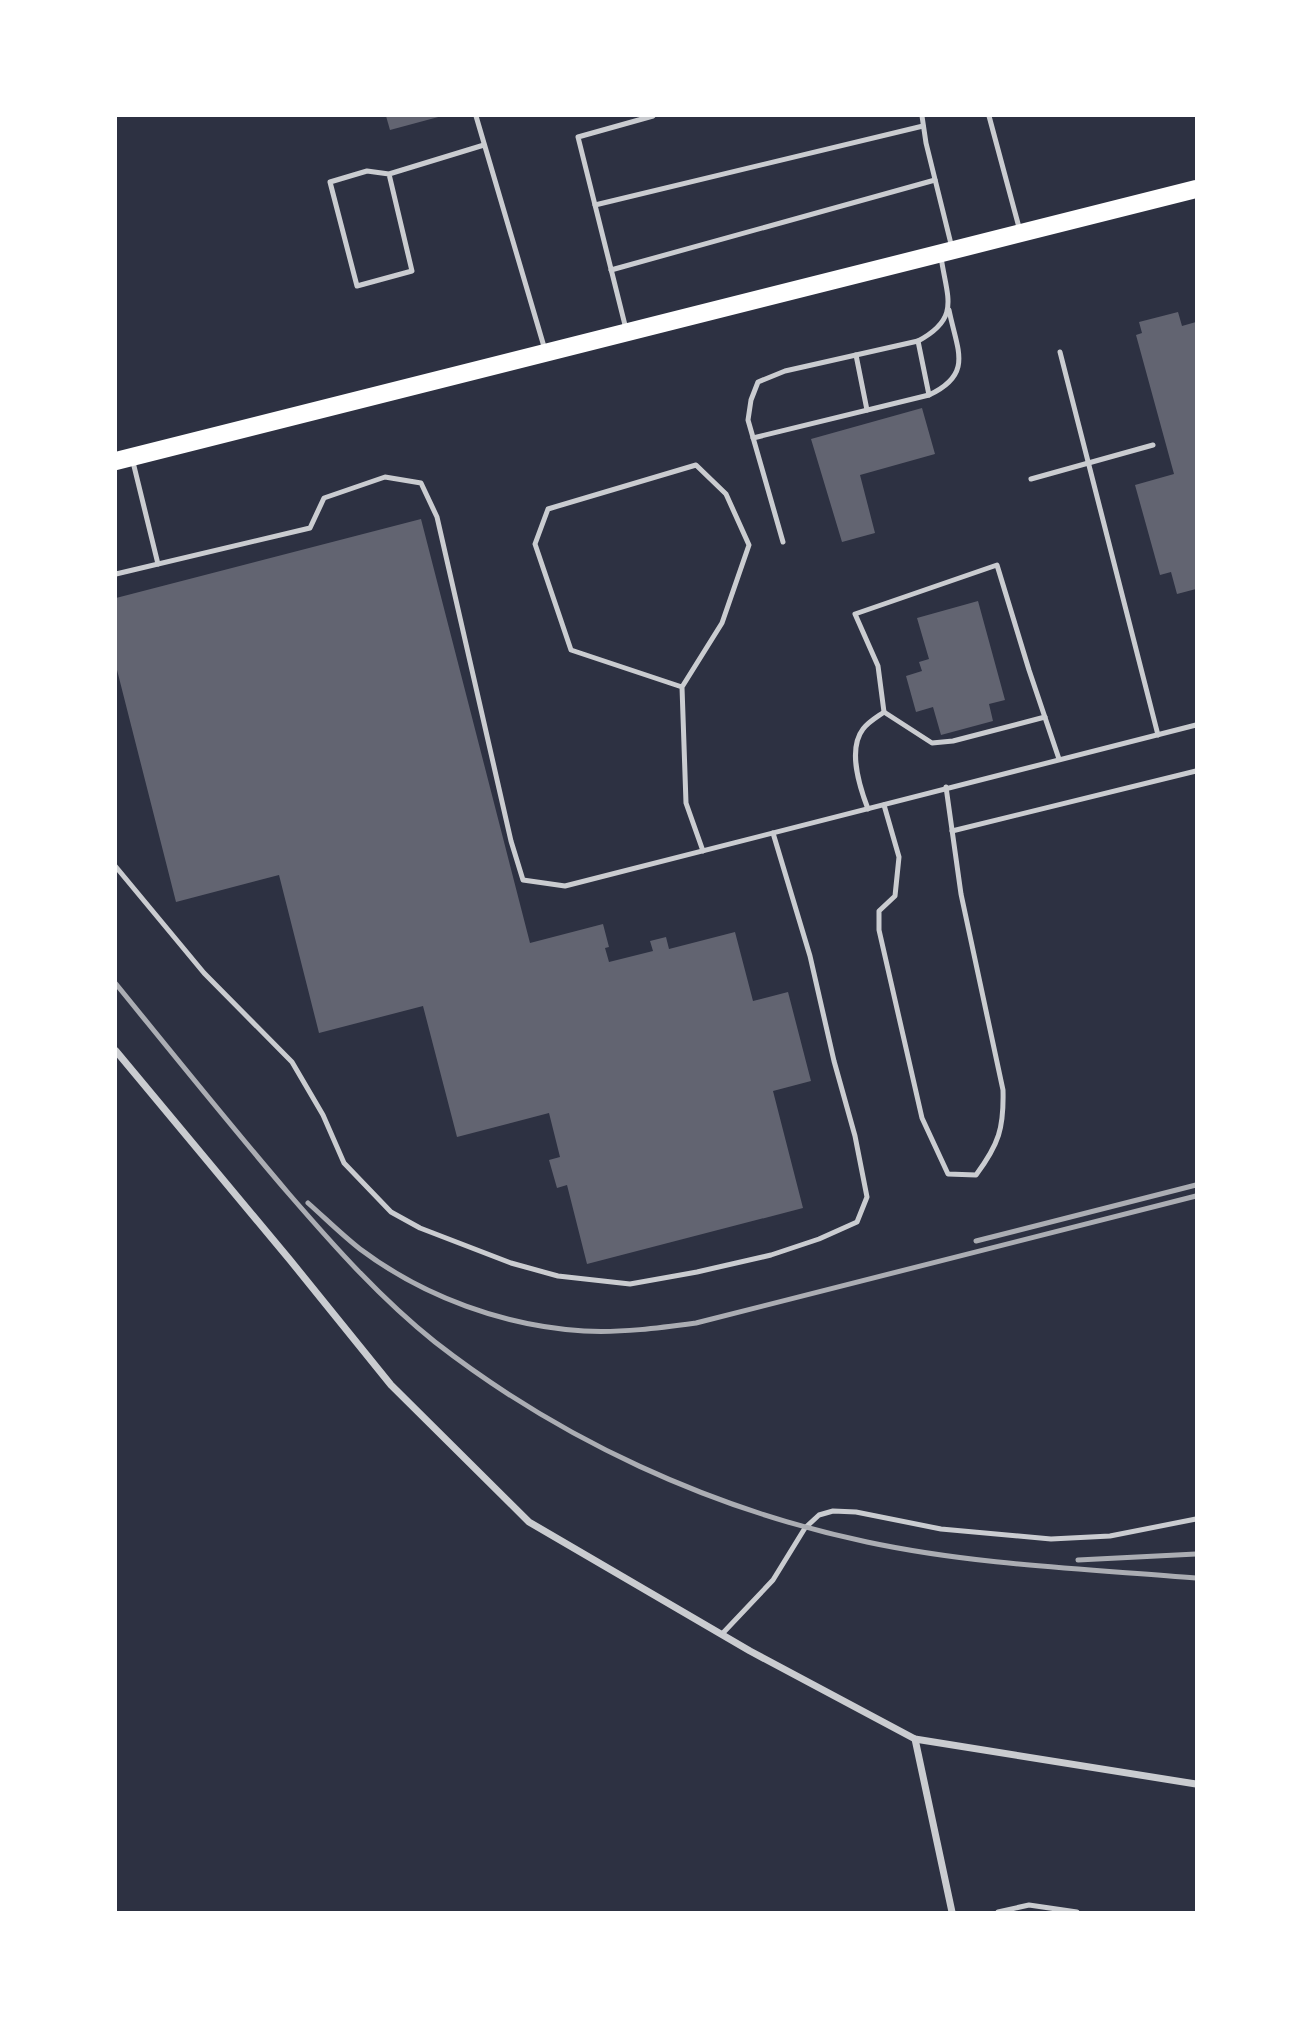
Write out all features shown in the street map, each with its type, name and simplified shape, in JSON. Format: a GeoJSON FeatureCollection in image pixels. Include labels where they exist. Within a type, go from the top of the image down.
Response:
{"type":"FeatureCollection","features":[{"type":"Feature","properties":{"kind":"highway"},"geometry":{"type":"LineString","coordinates":[[124,459],[1196,190]]}},
{"type":"Feature","properties":{"kind":"street"},"geometry":{"type":"LineString","coordinates":[[116,1051],[282,1249],[391,1385],[529,1522],[722,1634],[915,1739],[1196,1784]]}},
{"type":"Feature","properties":{"kind":"street"},"geometry":{"type":"LineString","coordinates":[[915,1739],[952,1913]]}},
{"type":"Feature","properties":{"kind":"lane"},"geometry":{"type":"LineString","coordinates":[[476,116],[546,353]]}},
{"type":"Feature","properties":{"kind":"lane"},"geometry":{"type":"LineString","coordinates":[[627,333],[578,137],[653,116]]}},
{"type":"Feature","properties":{"kind":"lane"},"geometry":{"type":"LineString","coordinates":[[753,438],[929,395],[945,387],[957,375],[960,361],[949,310],[946,253],[922,116]]}},
{"type":"Feature","properties":{"kind":"lane"},"geometry":{"type":"LineString","coordinates":[[989,116],[1020,234]]}},
{"type":"Feature","properties":{"kind":"lane"},"geometry":{"type":"LineString","coordinates":[[594,205],[923,125]]}},
{"type":"Feature","properties":{"kind":"lane"},"geometry":{"type":"LineString","coordinates":[[389,174],[412,271],[357,286],[330,181],[367,171],[389,174],[485,145]]}},
{"type":"Feature","properties":{"kind":"lane"},"geometry":{"type":"LineString","coordinates":[[611,271],[935,180]]}},
{"type":"Feature","properties":{"kind":"lane"},"geometry":{"type":"LineString","coordinates":[[783,542],[748,420],[751,400],[758,382],[785,371],[918,341],[945,321],[949,310]]}},
{"type":"Feature","properties":{"kind":"lane"},"geometry":{"type":"LineString","coordinates":[[918,341],[929,395]]}},
{"type":"Feature","properties":{"kind":"lane"},"geometry":{"type":"LineString","coordinates":[[1060,352],[1158,734]]}},
{"type":"Feature","properties":{"kind":"lane"},"geometry":{"type":"LineString","coordinates":[[856,355],[867,410]]}},
{"type":"Feature","properties":{"kind":"lane"},"geometry":{"type":"LineString","coordinates":[[1031,479],[1153,445]]}},
{"type":"Feature","properties":{"kind":"lane"},"geometry":{"type":"LineString","coordinates":[[124,459],[158,564]]}},
{"type":"Feature","properties":{"kind":"lane"},"geometry":{"type":"LineString","coordinates":[[682,687],[571,650],[536,544],[548,509],[696,465],[726,494],[749,545],[722,624],[682,687],[686,803],[703,851]]}},
{"type":"Feature","properties":{"kind":"lane"},"geometry":{"type":"LineString","coordinates":[[116,574],[310,528],[324,498],[385,477],[421,483],[437,517],[511,841],[523,880],[565,886],[1196,725]]}},
{"type":"Feature","properties":{"kind":"lane"},"geometry":{"type":"LineString","coordinates":[[1045,717],[953,741],[932,743],[884,712],[878,666],[855,614],[997,565],[1059,759]]}},
{"type":"Feature","properties":{"kind":"lane"},"geometry":{"type":"LineString","coordinates":[[868,809],[855,768],[858,736],[864,726],[884,712]]}},
{"type":"Feature","properties":{"kind":"lane"},"geometry":{"type":"LineString","coordinates":[[952,831],[1196,771]]}},
{"type":"Feature","properties":{"kind":"lane"},"geometry":{"type":"LineString","coordinates":[[884,805],[899,857],[895,896],[880,911],[879,930],[922,1118],[948,1174],[975,1175],[991,1154],[1004,1120],[1003,1090],[961,894],[946,788]]}},
{"type":"Feature","properties":{"kind":"lane"},"geometry":{"type":"LineString","coordinates":[[116,867],[204,973],[292,1062],[323,1115],[344,1163],[391,1212],[420,1228],[511,1263],[558,1276],[630,1284],[771,1255],[819,1239],[857,1222],[867,1197],[855,1136],[834,1061],[810,956],[773,833]]}},
{"type":"Feature","properties":{"kind":"lane"},"geometry":{"type":"LineString","coordinates":[[722,1634],[773,1580],[805,1528],[819,1515],[833,1511],[856,1512],[941,1529],[1051,1539],[1110,1536],[1196,1519]]}},
{"type":"Feature","properties":{"kind":"lane"},"geometry":{"type":"LineString","coordinates":[[998,1913],[1029,1905],[1077,1913]]}},
{"type":"Feature","properties":{"kind":"building"},"geometry":{"type":"Polygon","coordinates":[[[386,116],[442,116],[390,130],[386,116]]]}},
{"type":"Feature","properties":{"kind":"building"},"geometry":{"type":"Polygon","coordinates":[[[1178,312],[1182,326],[1196,322],[1196,589],[1177,594],[1171,572],[1160,575],[1135,485],[1174,474],[1136,335],[1142,333],[1139,322],[1178,312]]]}},
{"type":"Feature","properties":{"kind":"building"},"geometry":{"type":"Polygon","coordinates":[[[922,408],[935,454],[860,475],[875,533],[842,542],[811,439],[922,408]]]}},
{"type":"Feature","properties":{"kind":"building"},"geometry":{"type":"Polygon","coordinates":[[[421,519],[530,943],[603,924],[609,947],[605,948],[609,962],[653,951],[650,941],[666,937],[669,949],[735,932],[753,1001],[788,992],[811,1081],[773,1091],[803,1208],[587,1264],[567,1185],[557,1188],[549,1160],[560,1157],[549,1113],[457,1137],[423,1006],[319,1033],[279,875],[176,902],[116,666],[116,598],[421,519]]]}},
{"type":"Feature","properties":{"kind":"building"},"geometry":{"type":"Polygon","coordinates":[[[978,601],[1005,700],[989,704],[993,721],[941,735],[933,707],[916,712],[906,676],[922,671],[919,662],[929,659],[917,618],[978,601]]]}},
{"type":"Feature","properties":{"kind":"railway"},"geometry":{"type":"LineString","coordinates":[[116,984],[289,1194],[377,1290],[435,1342],[483,1377],[586,1440],[695,1490],[751,1511],[867,1542],[990,1561],[1196,1578]]}},
{"type":"Feature","properties":{"kind":"railway"},"geometry":{"type":"LineString","coordinates":[[976,1241],[1196,1185]]}},
{"type":"Feature","properties":{"kind":"railway"},"geometry":{"type":"LineString","coordinates":[[308,1203],[360,1249],[438,1295],[495,1316],[524,1323],[598,1331],[640,1330],[696,1323],[1196,1196]]}},
{"type":"Feature","properties":{"kind":"railway"},"geometry":{"type":"LineString","coordinates":[[1078,1560],[1196,1554]]}}]}
